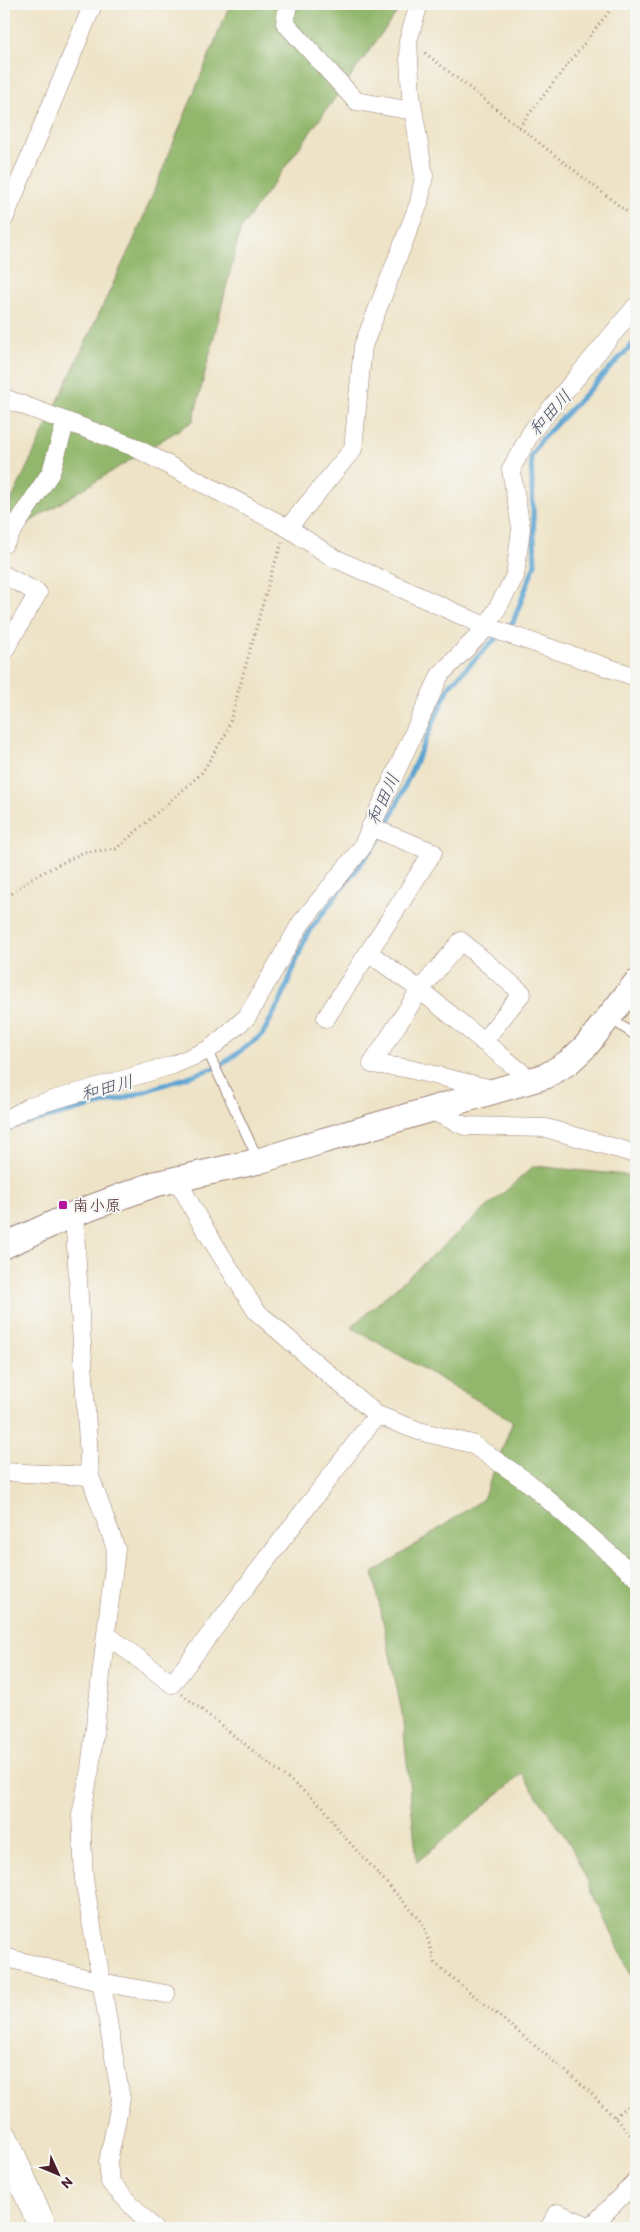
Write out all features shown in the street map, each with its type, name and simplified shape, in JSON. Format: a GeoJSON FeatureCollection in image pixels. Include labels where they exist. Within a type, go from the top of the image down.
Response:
{"type":"FeatureCollection","features":[{"type":"Feature","properties":{"kind":"main road"},"geometry":{"type":"LineString","coordinates":[[4,2138],[43,2228]]}},
{"type":"Feature","properties":{"kind":"street"},"geometry":{"type":"LineString","coordinates":[[4,219],[93,4]]}},
{"type":"Feature","properties":{"kind":"street"},"geometry":{"type":"LineString","coordinates":[[288,4],[285,23],[356,101],[413,111]]}},
{"type":"Feature","properties":{"kind":"street"},"geometry":{"type":"LineString","coordinates":[[288,528],[353,449],[363,346],[419,202],[424,176],[413,111],[408,41],[419,4]]}},
{"type":"Feature","properties":{"kind":"street"},"geometry":{"type":"LineString","coordinates":[[4,1121],[29,1107],[173,1065],[208,1050],[246,1017],[301,923],[361,849],[440,675],[487,627],[514,576],[522,528],[511,469],[532,431],[636,306]]}},
{"type":"Feature","properties":{"kind":"street"},"geometry":{"type":"LineString","coordinates":[[4,398],[132,446],[288,528],[332,557],[487,627],[636,678]]}},
{"type":"Feature","properties":{"kind":"street"},"geometry":{"type":"LineString","coordinates":[[4,544],[51,472],[66,421]]}},
{"type":"Feature","properties":{"kind":"street"},"geometry":{"type":"LineString","coordinates":[[4,575],[38,593],[4,651]]}},
{"type":"Feature","properties":{"kind":"street"},"geometry":{"type":"LineString","coordinates":[[326,1018],[433,852],[388,836],[370,827]]}},
{"type":"Feature","properties":{"kind":"street"},"geometry":{"type":"LineString","coordinates":[[483,1042],[522,993],[460,941],[420,990],[372,1064],[405,1068],[496,1090]]}},
{"type":"Feature","properties":{"kind":"street"},"geometry":{"type":"LineString","coordinates":[[369,953],[420,990],[531,1080]]}},
{"type":"Feature","properties":{"kind":"street"},"geometry":{"type":"LineString","coordinates":[[4,1246],[74,1214],[155,1184],[178,1181],[259,1161],[322,1140],[546,1076],[569,1062],[586,1046],[636,984]]}},
{"type":"Feature","properties":{"kind":"street"},"geometry":{"type":"LineString","coordinates":[[430,1110],[465,1126],[546,1128],[636,1154]]}},
{"type":"Feature","properties":{"kind":"street"},"geometry":{"type":"LineString","coordinates":[[178,1181],[198,1218],[256,1311],[377,1415],[419,1432],[472,1444],[529,1483],[636,1577]]}},
{"type":"Feature","properties":{"kind":"street"},"geometry":{"type":"LineString","coordinates":[[74,1214],[90,1476],[116,1549],[90,1769],[81,1815],[84,1879],[121,2099],[108,2162],[110,2182],[153,2228]]}},
{"type":"Feature","properties":{"kind":"street"},"geometry":{"type":"LineString","coordinates":[[106,1634],[172,1684],[377,1415]]}},
{"type":"Feature","properties":{"kind":"street"},"geometry":{"type":"LineString","coordinates":[[4,1472],[90,1476]]}},
{"type":"Feature","properties":{"kind":"street"},"geometry":{"type":"LineString","coordinates":[[4,1957],[100,1982],[166,1994]]}},
{"type":"Feature","properties":{"kind":"street"},"geometry":{"type":"LineString","coordinates":[[549,2228],[558,2213],[591,2227],[636,2182]]}},
{"type":"Feature","properties":{"kind":"lane"},"geometry":{"type":"LineString","coordinates":[[609,1017],[636,1036]]}},
{"type":"Feature","properties":{"kind":"lane"},"geometry":{"type":"LineString","coordinates":[[208,1050],[259,1161]]}},
{"type":"Feature","properties":{"kind":"path"},"geometry":{"type":"LineString","coordinates":[[519,127],[615,4]]}},
{"type":"Feature","properties":{"kind":"path"},"geometry":{"type":"LineString","coordinates":[[408,41],[636,219]]}},
{"type":"Feature","properties":{"kind":"path"},"geometry":{"type":"LineString","coordinates":[[4,900],[30,879],[84,852],[116,849],[201,774],[227,732],[272,570],[288,528]]}},
{"type":"Feature","properties":{"kind":"path"},"geometry":{"type":"LineString","coordinates":[[172,1684],[324,1807],[340,1832],[423,1923],[435,1963],[587,2089],[636,2140]]}},
{"type":"Feature","properties":{"kind":"path"},"geometry":{"type":"LineString","coordinates":[[615,2118],[636,2097]]}},
{"type":"Feature","properties":{"kind":"green space"},"geometry":{"type":"Polygon","coordinates":[[[230,4],[403,4],[241,228],[193,421],[4,538],[4,516],[136,235],[230,4]]]}},
{"type":"Feature","properties":{"kind":"green space"},"geometry":{"type":"Polygon","coordinates":[[[534,1166],[636,1176],[636,1985],[570,1844],[522,1774],[417,1862],[402,1713],[373,1573],[483,1499],[513,1421],[351,1327],[534,1166]]]}},
{"type":"Feature","properties":{"kind":"waterway","name":"和田川"},"geometry":{"type":"LineString","coordinates":[[505,629],[513,622],[535,564],[531,456],[541,440],[636,341]]}},
{"type":"Feature","properties":{"kind":"waterway","name":"和田川"},"geometry":{"type":"LineString","coordinates":[[4,1132],[14,1126],[125,1098],[220,1066],[262,1035],[281,1000],[307,934],[384,833],[450,685],[499,635]]}},
{"type":"Feature","properties":{"kind":"place","name":"南小原"},"geometry":{"type":"Point","coordinates":[63,1205]}}]}
